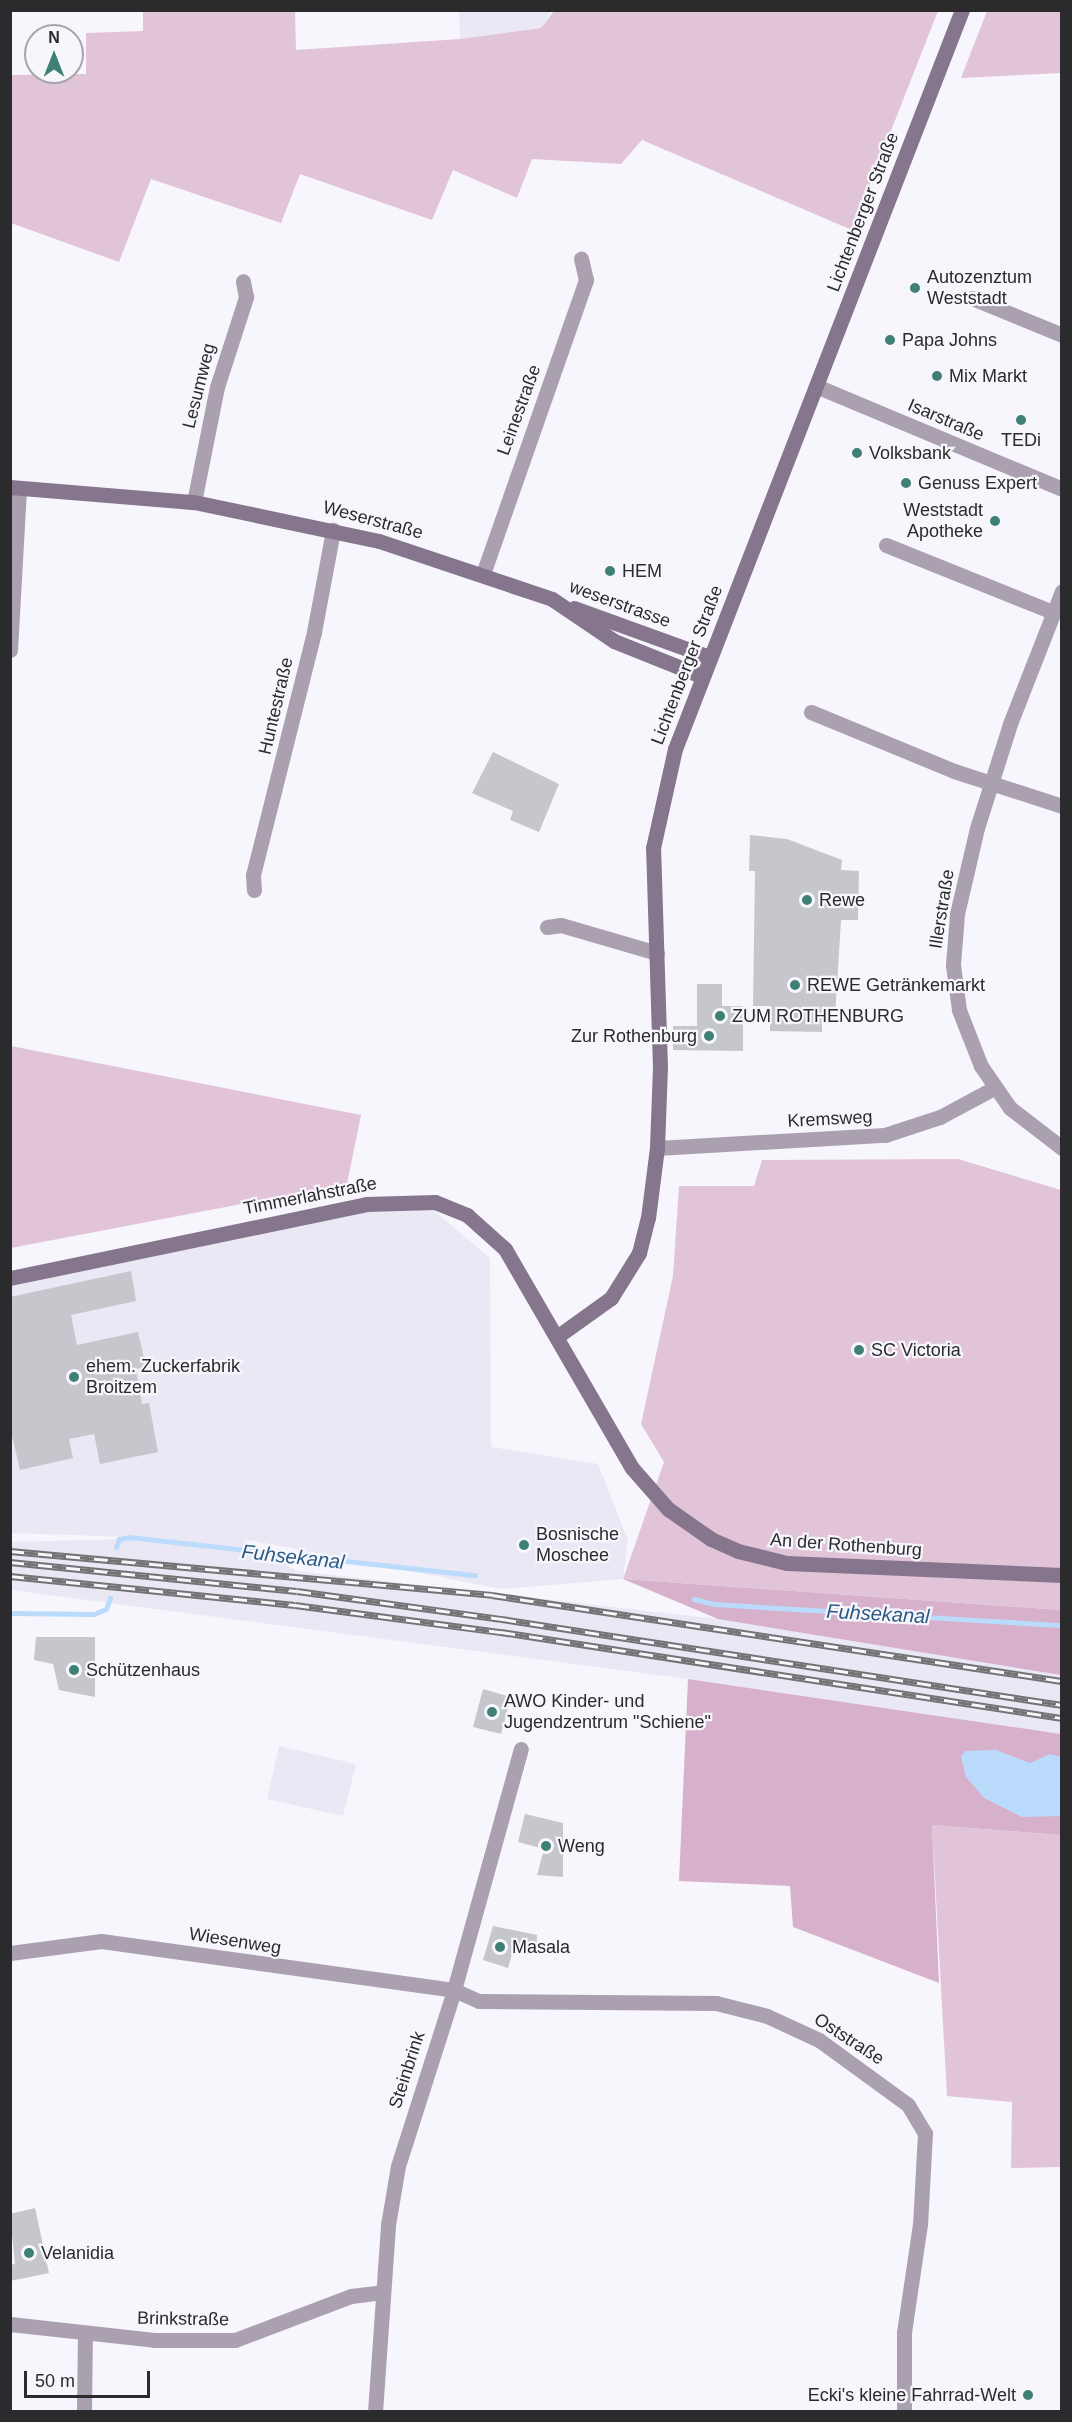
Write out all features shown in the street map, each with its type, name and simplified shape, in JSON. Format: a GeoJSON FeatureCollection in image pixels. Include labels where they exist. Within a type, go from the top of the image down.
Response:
{"type":"FeatureCollection","features":[{"type":"Feature","properties":{"kind":"street","name":"Lichtenberger Straße"},"geometry":{"type":"LineString","coordinates":[[558,1336],[611,1298],[634,1262],[648,1218],[657,1149],[657,952],[653,848],[657,814],[701,676],[962,10]]}},
{"type":"Feature","properties":{"kind":"street","name":"Leinestraße"},"geometry":{"type":"LineString","coordinates":[[483,574],[586,280],[581,259]]}},
{"type":"Feature","properties":{"kind":"street","name":"Lesumweg"},"geometry":{"type":"LineString","coordinates":[[194,502],[217,387],[246,297],[243,281]]}},
{"type":"Feature","properties":{"kind":"street"},"geometry":{"type":"LineString","coordinates":[[972,298],[1062,335]]}},
{"type":"Feature","properties":{"kind":"street","name":"Isarstraße"},"geometry":{"type":"LineString","coordinates":[[816,386],[1062,489]]}},
{"type":"Feature","properties":{"kind":"street","name":"Weserstraße"},"geometry":{"type":"LineString","coordinates":[[15,487],[194,502],[333,530],[483,574],[552,600],[614,641],[701,676]]}},
{"type":"Feature","properties":{"kind":"street"},"geometry":{"type":"LineString","coordinates":[[10,650],[15,487]]}},
{"type":"Feature","properties":{"kind":"street","name":"Huntestraße"},"geometry":{"type":"LineString","coordinates":[[254,891],[252,875],[314,632],[333,530]]}},
{"type":"Feature","properties":{"kind":"street"},"geometry":{"type":"LineString","coordinates":[[886,544],[1053,612]]}},
{"type":"Feature","properties":{"kind":"street","name":"Illerstraße"},"geometry":{"type":"LineString","coordinates":[[1062,591],[991,783],[957,914],[953,966],[967,1036],[994,1088],[1033,1129],[1062,1148]]}},
{"type":"Feature","properties":{"kind":"street","name":"weserstrasse"},"geometry":{"type":"LineString","coordinates":[[552,600],[709,657]]}},
{"type":"Feature","properties":{"kind":"street"},"geometry":{"type":"LineString","coordinates":[[811,712],[991,783],[1062,806]]}},
{"type":"Feature","properties":{"kind":"street"},"geometry":{"type":"LineString","coordinates":[[548,927],[561,925],[657,952]]}},
{"type":"Feature","properties":{"kind":"street","name":"Kremsweg"},"geometry":{"type":"LineString","coordinates":[[657,1149],[885,1135],[940,1117],[994,1088]]}},
{"type":"Feature","properties":{"kind":"street","name":"Timmerlahstraße"},"geometry":{"type":"LineString","coordinates":[[10,1278],[366,1204],[420,1199],[452,1207],[494,1237],[519,1268],[558,1336]]}},
{"type":"Feature","properties":{"kind":"street","name":"An der Rothenburg"},"geometry":{"type":"LineString","coordinates":[[558,1336],[610,1435],[650,1490],[689,1525],[729,1547],[787,1563],[1062,1575]]}},
{"type":"Feature","properties":{"kind":"street","name":"Steinbrink"},"geometry":{"type":"LineString","coordinates":[[375,2412],[383,2292],[398,2166],[454,1990],[521,1749]]}},
{"type":"Feature","properties":{"kind":"street","name":"Wiesenweg"},"geometry":{"type":"LineString","coordinates":[[10,1953],[101,1941],[454,1990]]}},
{"type":"Feature","properties":{"kind":"street","name":"Oststraße"},"geometry":{"type":"LineString","coordinates":[[454,1990],[479,2001],[677,2001],[741,2009],[819,2040],[913,2110],[923,2124],[926,2144],[904,2333],[904,2412]]}},
{"type":"Feature","properties":{"kind":"street","name":"Brinkstraße"},"geometry":{"type":"LineString","coordinates":[[10,2325],[85,2335],[235,2340],[351,2296],[383,2292]]}},
{"type":"Feature","properties":{"kind":"street"},"geometry":{"type":"LineString","coordinates":[[84,2412],[85,2335]]}},
{"type":"Feature","properties":{"kind":"shaded area"},"geometry":{"type":"Polygon","coordinates":[[[143,11],[295,11],[296,50],[460,39],[541,28],[554,11],[938,11],[852,230],[642,140],[621,164],[532,159],[517,198],[453,170],[432,220],[300,174],[281,223],[151,179],[119,262],[11,223],[11,75],[24,75],[24,84],[84,84],[86,33],[143,31],[143,11]]]}},
{"type":"Feature","properties":{"kind":"shaded area"},"geometry":{"type":"Polygon","coordinates":[[[459,11],[552,11],[541,28],[460,39],[459,11]]]}},
{"type":"Feature","properties":{"kind":"shaded area"},"geometry":{"type":"Polygon","coordinates":[[[987,11],[1061,11],[1061,73],[961,78],[987,11]]]}},
{"type":"Feature","properties":{"kind":"shaded area"},"geometry":{"type":"Polygon","coordinates":[[[11,1046],[361,1115],[347,1184],[11,1248],[11,1046]]]}},
{"type":"Feature","properties":{"kind":"shaded area","name":"SC Victoria"},"geometry":{"type":"Polygon","coordinates":[[[958,1159],[1061,1190],[1061,1610],[623,1579],[664,1462],[641,1424],[673,1276],[679,1186],[754,1186],[762,1160],[958,1159]]]}},
{"type":"Feature","properties":{"kind":"shaded area"},"geometry":{"type":"Polygon","coordinates":[[[420,1199],[490,1258],[491,1447],[598,1464],[628,1540],[623,1579],[502,1589],[243,1539],[297,1571],[718,1619],[1061,1674],[1061,1734],[688,1679],[11,1590],[11,1542],[163,1538],[11,1533],[11,1279],[420,1199]]]}},
{"type":"Feature","properties":{"kind":"shaded area"},"geometry":{"type":"Polygon","coordinates":[[[623,1579],[1061,1610],[1061,1675],[718,1619],[623,1579]]]}},
{"type":"Feature","properties":{"kind":"shaded area"},"geometry":{"type":"Polygon","coordinates":[[[688,1679],[1061,1734],[1061,1835],[932,1825],[939,1983],[793,1927],[790,1886],[679,1881],[688,1679]]]}},
{"type":"Feature","properties":{"kind":"shaded area"},"geometry":{"type":"Polygon","coordinates":[[[279,1746],[356,1764],[343,1816],[267,1799],[279,1746]]]}},
{"type":"Feature","properties":{"kind":"shaded area"},"geometry":{"type":"Polygon","coordinates":[[[932,1825],[1061,1835],[1061,2167],[1011,2168],[1012,2102],[947,2096],[932,1825]]]}},
{"type":"Feature","properties":{"kind":"water"},"geometry":{"type":"Polygon","coordinates":[[[996,1750],[1030,1763],[1050,1754],[1061,1757],[1061,1816],[1022,1817],[984,1798],[966,1777],[961,1756],[966,1751],[996,1750]]]}},
{"type":"Feature","properties":{"kind":"building"},"geometry":{"type":"Polygon","coordinates":[[[493,752],[559,784],[539,832],[510,820],[513,811],[472,793],[493,752]]]}},
{"type":"Feature","properties":{"kind":"building","name":"Rewe"},"geometry":{"type":"Polygon","coordinates":[[[750,835],[787,839],[842,860],[841,870],[859,871],[858,920],[841,920],[835,1017],[822,1017],[822,1032],[770,1031],[770,1006],[753,1006],[755,871],[749,871],[750,835]]]}},
{"type":"Feature","properties":{"kind":"building","name":"ZUM ROTHENBURG"},"geometry":{"type":"Polygon","coordinates":[[[697,984],[722,984],[722,1006],[743,1006],[743,1051],[673,1050],[673,1026],[697,1026],[697,984]]]}},
{"type":"Feature","properties":{"kind":"building","name":"ehem. Zuckerfabrik Broitzem"},"geometry":{"type":"Polygon","coordinates":[[[131,1271],[136,1301],[71,1315],[77,1345],[138,1332],[146,1367],[136,1369],[142,1404],[149,1403],[158,1452],[100,1464],[94,1434],[69,1439],[73,1458],[20,1470],[10,1427],[10,1297],[131,1271]]]}},
{"type":"Feature","properties":{"kind":"building","name":"Schützenhaus"},"geometry":{"type":"Polygon","coordinates":[[[36,1637],[95,1637],[95,1697],[59,1690],[53,1664],[34,1660],[36,1637]]]}},
{"type":"Feature","properties":{"kind":"building","name":"AWO Kinder- und Jugendzentrum \"Schiene\""},"geometry":{"type":"Polygon","coordinates":[[[483,1689],[511,1697],[501,1734],[473,1727],[483,1689]]]}},
{"type":"Feature","properties":{"kind":"building","name":"Weng"},"geometry":{"type":"Polygon","coordinates":[[[525,1814],[563,1823],[563,1877],[537,1875],[544,1849],[518,1842],[525,1814]]]}},
{"type":"Feature","properties":{"kind":"building","name":"Masala"},"geometry":{"type":"Polygon","coordinates":[[[493,1926],[537,1935],[536,1950],[515,1944],[508,1968],[483,1960],[493,1926]]]}},
{"type":"Feature","properties":{"kind":"building","name":"Velanidia"},"geometry":{"type":"Polygon","coordinates":[[[35,2208],[49,2273],[10,2281],[10,2265],[15,2264],[10,2214],[35,2208]]]}},
{"type":"Feature","properties":{"kind":"waterway","name":"Fuhsekanal"},"geometry":{"type":"LineString","coordinates":[[116,1547],[119,1539],[129,1537],[475,1575]]}},
{"type":"Feature","properties":{"kind":"waterway","name":"Fuhsekanal"},"geometry":{"type":"LineString","coordinates":[[10,1613],[94,1614],[106,1609],[110,1598]]}},
{"type":"Feature","properties":{"kind":"waterway","name":"Fuhsekanal"},"geometry":{"type":"LineString","coordinates":[[694,1599],[714,1604],[1062,1625]]}},
{"type":"Feature","properties":{"kind":"railway"},"geometry":{"type":"LineString","coordinates":[[10,1551],[492,1595],[1062,1681]]}},
{"type":"Feature","properties":{"kind":"railway"},"geometry":{"type":"LineString","coordinates":[[10,1562],[297,1591],[502,1619],[1062,1705]]}},
{"type":"Feature","properties":{"kind":"railway"},"geometry":{"type":"LineString","coordinates":[[10,1576],[295,1605],[501,1632],[1062,1718]]}},
{"type":"Feature","properties":{"kind":"place","name":"Autozenztum Weststadt"},"geometry":{"type":"Point","coordinates":[915,288]}},
{"type":"Feature","properties":{"kind":"place","name":"Papa Johns"},"geometry":{"type":"Point","coordinates":[890,340]}},
{"type":"Feature","properties":{"kind":"place","name":"Mix Markt"},"geometry":{"type":"Point","coordinates":[937,376]}},
{"type":"Feature","properties":{"kind":"place","name":"TEDi"},"geometry":{"type":"Point","coordinates":[1021,420]}},
{"type":"Feature","properties":{"kind":"place","name":"Volksbank"},"geometry":{"type":"Point","coordinates":[857,453]}},
{"type":"Feature","properties":{"kind":"place","name":"Genuss Expert"},"geometry":{"type":"Point","coordinates":[906,483]}},
{"type":"Feature","properties":{"kind":"place","name":"Weststadt Apotheke"},"geometry":{"type":"Point","coordinates":[995,521]}},
{"type":"Feature","properties":{"kind":"place","name":"HEM"},"geometry":{"type":"Point","coordinates":[610,571]}},
{"type":"Feature","properties":{"kind":"place","name":"Rewe"},"geometry":{"type":"Point","coordinates":[807,900]}},
{"type":"Feature","properties":{"kind":"place","name":"REWE Getränkemarkt"},"geometry":{"type":"Point","coordinates":[795,985]}},
{"type":"Feature","properties":{"kind":"place","name":"ZUM ROTHENBURG"},"geometry":{"type":"Point","coordinates":[720,1016]}},
{"type":"Feature","properties":{"kind":"place","name":"Zur Rothenburg"},"geometry":{"type":"Point","coordinates":[709,1036]}},
{"type":"Feature","properties":{"kind":"place","name":"SC Victoria"},"geometry":{"type":"Point","coordinates":[859,1350]}},
{"type":"Feature","properties":{"kind":"place","name":"ehem. Zuckerfabrik Broitzem"},"geometry":{"type":"Point","coordinates":[74,1377]}},
{"type":"Feature","properties":{"kind":"place","name":"Bosnische Moschee"},"geometry":{"type":"Point","coordinates":[524,1545]}},
{"type":"Feature","properties":{"kind":"place","name":"Schützenhaus"},"geometry":{"type":"Point","coordinates":[74,1670]}},
{"type":"Feature","properties":{"kind":"place","name":"AWO Kinder- und Jugendzentrum \"Schiene\""},"geometry":{"type":"Point","coordinates":[492,1712]}},
{"type":"Feature","properties":{"kind":"place","name":"Weng"},"geometry":{"type":"Point","coordinates":[546,1846]}},
{"type":"Feature","properties":{"kind":"place","name":"Masala"},"geometry":{"type":"Point","coordinates":[500,1947]}},
{"type":"Feature","properties":{"kind":"place","name":"Velanidia"},"geometry":{"type":"Point","coordinates":[29,2253]}},
{"type":"Feature","properties":{"kind":"place","name":"Ecki's kleine Fahrrad-Welt"},"geometry":{"type":"Point","coordinates":[1028,2395]}}]}
